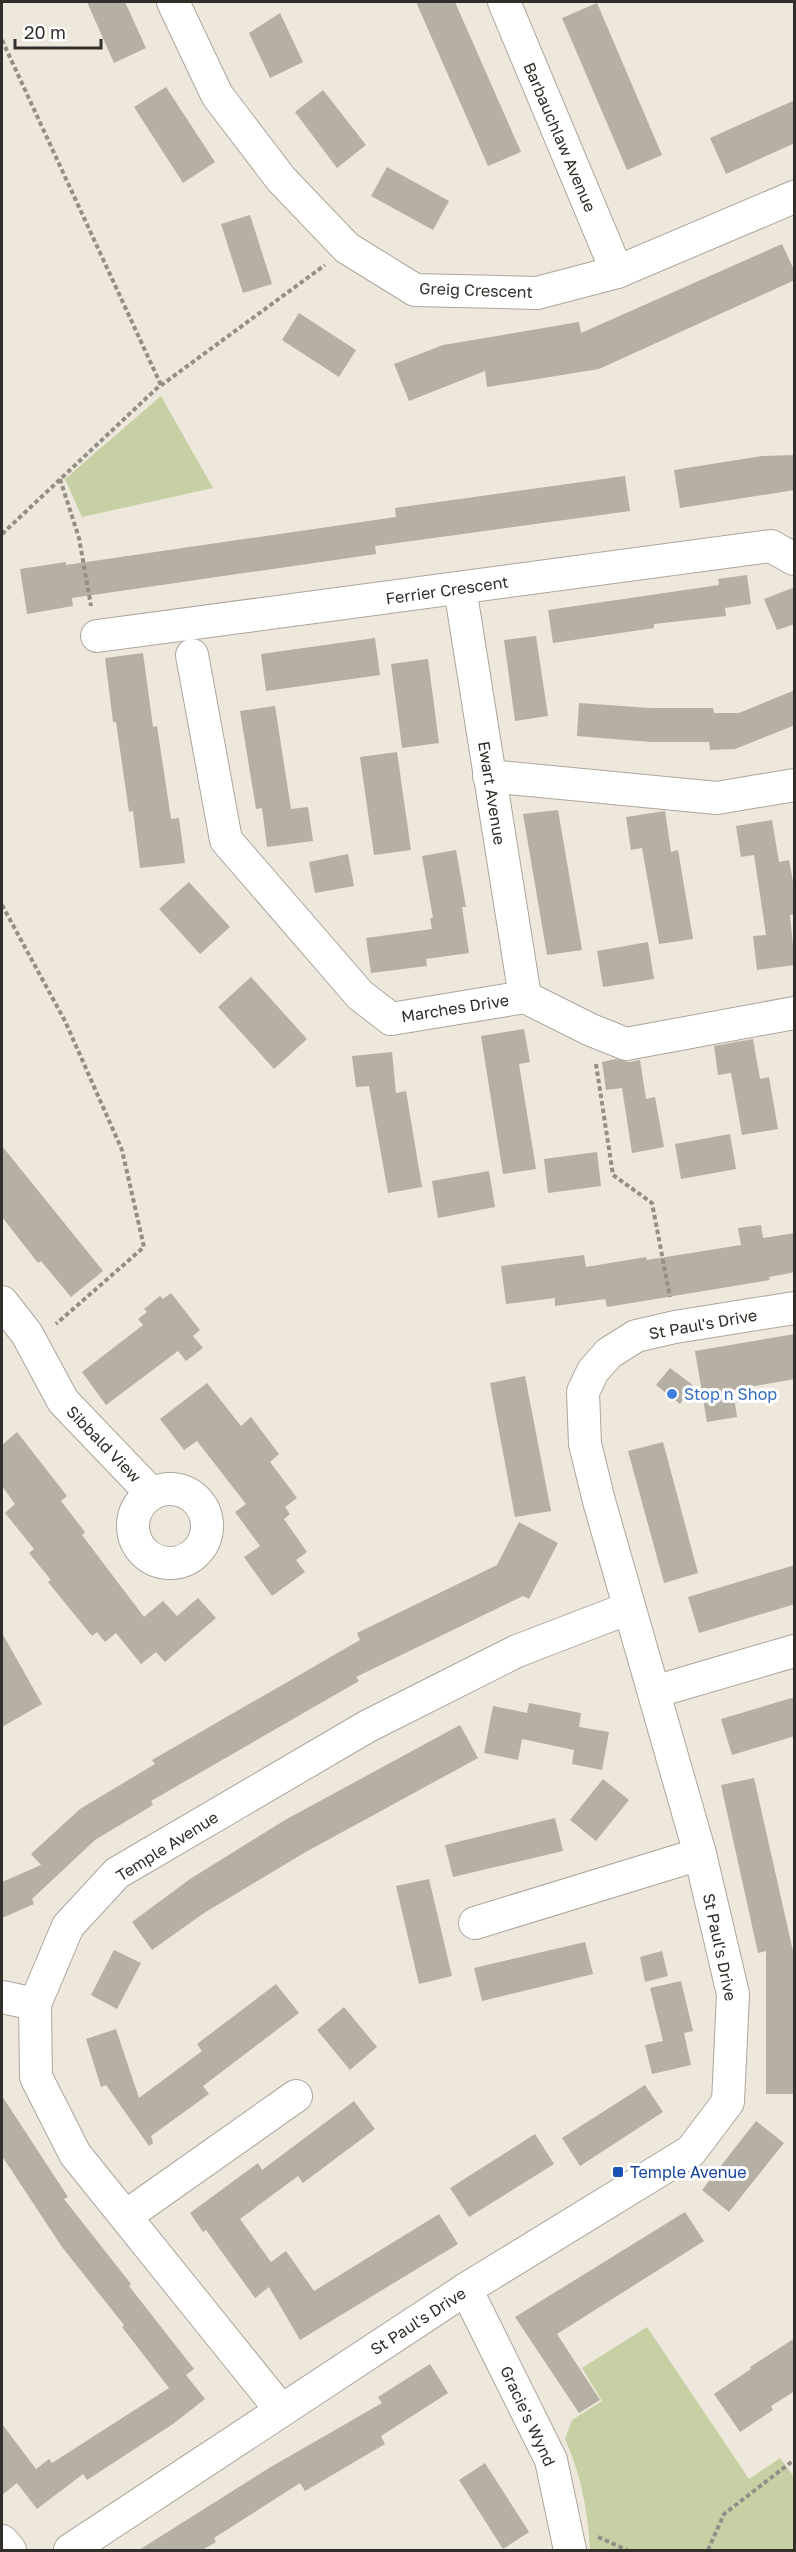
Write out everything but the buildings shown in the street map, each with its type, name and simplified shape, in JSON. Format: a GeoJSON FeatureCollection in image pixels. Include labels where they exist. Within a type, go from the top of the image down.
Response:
{"type":"FeatureCollection","features":[{"type":"Feature","properties":{"kind":"street","name":"Greig Crescent"},"geometry":{"type":"LineString","coordinates":[[173,2],[217,95],[280,179],[347,248],[415,290],[537,293],[617,272],[795,197]]}},
{"type":"Feature","properties":{"kind":"street","name":"Barbauchlaw Avenue"},"geometry":{"type":"LineString","coordinates":[[504,2],[617,272]]}},
{"type":"Feature","properties":{"kind":"street","name":"Ferrier Crescent"},"geometry":{"type":"LineString","coordinates":[[97,636],[771,546],[795,559]]}},
{"type":"Feature","properties":{"kind":"street","name":"Ewart Avenue"},"geometry":{"type":"LineString","coordinates":[[460,588],[525,997]]}},
{"type":"Feature","properties":{"kind":"street","name":"Marches Drive"},"geometry":{"type":"LineString","coordinates":[[192,655],[226,840],[360,995],[391,1019],[525,997],[591,1030],[626,1044],[795,1013]]}},
{"type":"Feature","properties":{"kind":"street"},"geometry":{"type":"LineString","coordinates":[[489,776],[717,798],[795,785]]}},
{"type":"Feature","properties":{"kind":"street","name":"Sibbald View"},"geometry":{"type":"LineString","coordinates":[[2,1302],[27,1334],[63,1401],[152,1494]]}},
{"type":"Feature","properties":{"kind":"street","name":"St Paul's Drive"},"geometry":{"type":"LineString","coordinates":[[70,2550],[466,2289],[691,2151],[728,2102],[733,1994],[700,1854],[629,1608],[585,1444],[583,1392],[593,1371],[609,1353],[636,1336],[675,1327],[795,1308]]}},
{"type":"Feature","properties":{"kind":"street","name":"Temple Avenue"},"geometry":{"type":"LineString","coordinates":[[281,2410],[75,2154],[36,2077],[35,2004],[68,1926],[117,1873],[368,1726],[518,1651],[629,1608]]}},
{"type":"Feature","properties":{"kind":"street"},"geometry":{"type":"LineString","coordinates":[[654,1692],[795,1651]]}},
{"type":"Feature","properties":{"kind":"street"},"geometry":{"type":"LineString","coordinates":[[475,1923],[700,1854]]}},
{"type":"Feature","properties":{"kind":"street"},"geometry":{"type":"LineString","coordinates":[[2,1997],[35,2004]]}},
{"type":"Feature","properties":{"kind":"street"},"geometry":{"type":"LineString","coordinates":[[126,2216],[296,2096]]}},
{"type":"Feature","properties":{"kind":"street","name":"Gracie's Wynd"},"geometry":{"type":"LineString","coordinates":[[466,2289],[551,2460],[570,2550]]}},
{"type":"Feature","properties":{"kind":"street"},"geometry":{"type":"LineString","coordinates":[[2,2541],[10,2550]]}},
{"type":"Feature","properties":{"kind":"path"},"geometry":{"type":"LineString","coordinates":[[2,40],[161,385]]}},
{"type":"Feature","properties":{"kind":"path"},"geometry":{"type":"LineString","coordinates":[[2,534],[161,385],[347,248]]}},
{"type":"Feature","properties":{"kind":"path"},"geometry":{"type":"LineString","coordinates":[[60,479],[79,538],[97,636]]}},
{"type":"Feature","properties":{"kind":"path"},"geometry":{"type":"LineString","coordinates":[[2,905],[65,1021],[122,1150],[144,1247],[57,1323],[27,1334]]}},
{"type":"Feature","properties":{"kind":"path"},"geometry":{"type":"LineString","coordinates":[[591,1030],[613,1175],[652,1203],[675,1327]]}},
{"type":"Feature","properties":{"kind":"path"},"geometry":{"type":"LineString","coordinates":[[708,2550],[724,2514],[795,2460]]}},
{"type":"Feature","properties":{"kind":"green space"},"geometry":{"type":"Polygon","coordinates":[[[161,396],[213,488],[82,517],[65,479],[161,396]]]}},
{"type":"Feature","properties":{"kind":"green space"},"geometry":{"type":"Polygon","coordinates":[[[647,2327],[749,2479],[780,2458],[794,2477],[794,2550],[590,2550],[583,2493],[565,2439],[572,2420],[602,2401],[582,2368],[647,2327]]]}},
{"type":"Feature","properties":{"kind":"place","name":"Stop n Shop"},"geometry":{"type":"Point","coordinates":[672,1394]}},
{"type":"Feature","properties":{"kind":"place","name":"Temple Avenue"},"geometry":{"type":"Point","coordinates":[618,2172]}}]}
